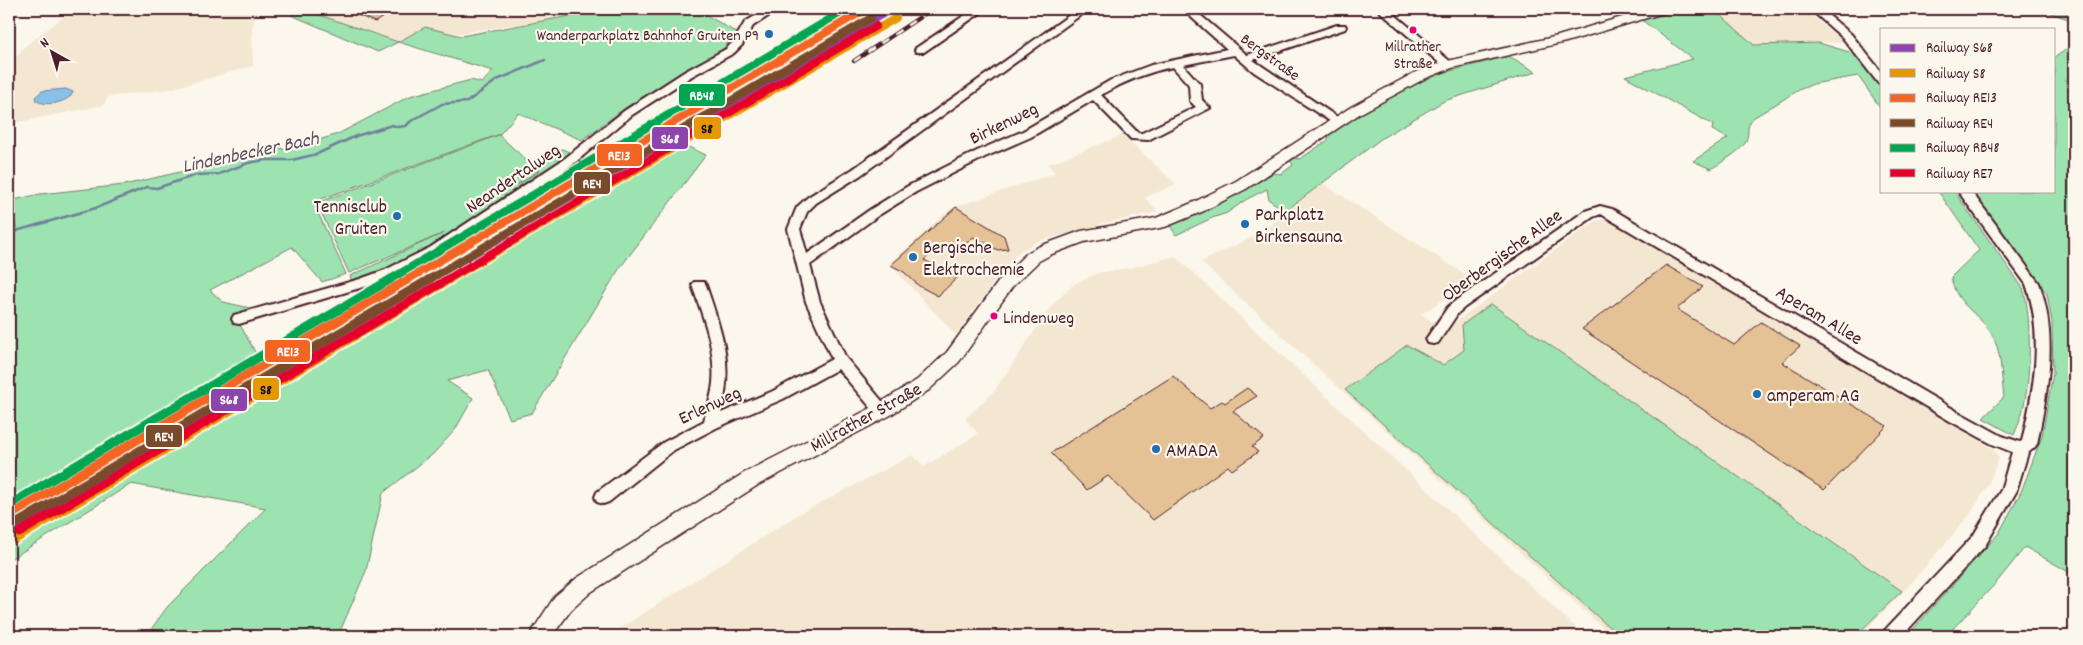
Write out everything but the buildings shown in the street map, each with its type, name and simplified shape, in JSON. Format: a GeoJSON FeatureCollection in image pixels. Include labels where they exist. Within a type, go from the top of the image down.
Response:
{"type":"FeatureCollection","features":[{"type":"Feature","properties":{"kind":"main road","name":"Millrather Straße"},"geometry":{"type":"LineString","coordinates":[[540,636],[564,603],[592,579],[758,475],[882,411],[922,385],[953,358],[1007,282],[1033,257],[1046,250],[1081,238],[1158,223],[1198,207],[1241,185],[1338,121],[1418,76],[1448,65],[1561,39],[1662,9]]}},
{"type":"Feature","properties":{"kind":"street","name":"Neandertalweg"},"geometry":{"type":"LineString","coordinates":[[239,319],[365,282],[390,273],[436,250],[568,162],[628,113],[688,74],[730,51],[738,43],[749,24],[774,9]]}},
{"type":"Feature","properties":{"kind":"street"},"geometry":{"type":"LineString","coordinates":[[920,50],[981,9]]}},
{"type":"Feature","properties":{"kind":"street"},"geometry":{"type":"LineString","coordinates":[[882,411],[840,361],[813,302],[794,229],[801,210],[812,200],[857,172],[1084,9]]}},
{"type":"Feature","properties":{"kind":"street"},"geometry":{"type":"LineString","coordinates":[[1382,9],[1448,65]]}},
{"type":"Feature","properties":{"kind":"street"},"geometry":{"type":"LineString","coordinates":[[1815,9],[1847,36],[1880,78]]}},
{"type":"Feature","properties":{"kind":"street","name":"Bergstraße"},"geometry":{"type":"LineString","coordinates":[[1191,10],[1258,70],[1338,121]]}},
{"type":"Feature","properties":{"kind":"street"},"geometry":{"type":"LineString","coordinates":[[1245,60],[1341,26]]}},
{"type":"Feature","properties":{"kind":"street","name":"Birkenweg"},"geometry":{"type":"LineString","coordinates":[[803,262],[912,189],[981,154],[1027,134],[1114,82],[1138,73],[1176,63],[1235,51]]}},
{"type":"Feature","properties":{"kind":"street"},"geometry":{"type":"LineString","coordinates":[[1093,94],[1135,136],[1144,137],[1204,108],[1196,101],[1194,84],[1176,63]]}},
{"type":"Feature","properties":{"kind":"street"},"geometry":{"type":"LineString","coordinates":[[1891,636],[1979,541],[2008,492],[2021,449],[2029,444],[2041,386],[2042,314],[2039,299],[2032,283],[1965,192]]}},
{"type":"Feature","properties":{"kind":"street","name":"Aperam Allee"},"geometry":{"type":"LineString","coordinates":[[1600,210],[1616,215],[1997,440],[2021,449]]}},
{"type":"Feature","properties":{"kind":"street","name":"Oberbergische Allee"},"geometry":{"type":"LineString","coordinates":[[1433,339],[1453,310],[1589,214],[1600,210]]}},
{"type":"Feature","properties":{"kind":"street"},"geometry":{"type":"LineString","coordinates":[[699,284],[716,336],[720,360],[720,382],[711,424]]}},
{"type":"Feature","properties":{"kind":"street","name":"Erlenweg"},"geometry":{"type":"LineString","coordinates":[[603,497],[668,446],[711,424],[778,395],[840,361]]}},
{"type":"Feature","properties":{"kind":"shaded area"},"geometry":{"type":"Polygon","coordinates":[[[74,9],[257,9],[252,29],[253,66],[170,89],[108,97],[104,105],[9,124],[9,65],[24,47],[74,9]]]}},
{"type":"Feature","properties":{"kind":"shaded area"},"geometry":{"type":"Polygon","coordinates":[[[303,9],[623,9],[398,42],[303,9]]]}},
{"type":"Feature","properties":{"kind":"shaded area"},"geometry":{"type":"Polygon","coordinates":[[[623,9],[747,9],[743,11],[623,9]]]}},
{"type":"Feature","properties":{"kind":"shaded area"},"geometry":{"type":"Polygon","coordinates":[[[1714,9],[1804,9],[1844,42],[1754,45],[1714,9]]]}},
{"type":"Feature","properties":{"kind":"shaded area"},"geometry":{"type":"Polygon","coordinates":[[[1123,135],[1176,184],[1145,198],[1158,212],[1100,224],[1097,227],[1042,240],[1021,250],[1005,267],[956,335],[889,264],[952,208],[1055,173],[1048,164],[1123,135]]]}},
{"type":"Feature","properties":{"kind":"shaded area"},"geometry":{"type":"Polygon","coordinates":[[[1322,183],[1474,280],[1421,314],[1444,330],[1595,221],[1608,218],[1994,449],[1999,458],[1988,485],[1969,516],[1907,588],[1859,636],[1612,636],[1201,262],[1261,233],[1322,183]]]}},
{"type":"Feature","properties":{"kind":"shaded area"},"geometry":{"type":"Polygon","coordinates":[[[1175,256],[1585,636],[608,636],[799,514],[913,455],[924,467],[978,434],[965,419],[995,390],[1052,305],[1074,284],[1098,273],[1134,267],[1175,256]]]}},
{"type":"Feature","properties":{"kind":"green space"},"geometry":{"type":"Polygon","coordinates":[[[302,9],[398,42],[378,52],[291,15],[302,9]]]}},
{"type":"Feature","properties":{"kind":"green space"},"geometry":{"type":"Polygon","coordinates":[[[608,9],[696,9],[737,33],[720,52],[628,106],[582,140],[518,113],[500,134],[313,202],[346,274],[322,282],[292,247],[210,290],[223,302],[250,308],[238,321],[259,359],[9,508],[9,236],[18,232],[9,208],[9,201],[40,194],[124,185],[184,171],[274,146],[286,150],[338,134],[410,96],[471,80],[482,83],[493,71],[398,42],[425,27],[461,36],[608,9]]]}},
{"type":"Feature","properties":{"kind":"green space"},"geometry":{"type":"Polygon","coordinates":[[[1676,9],[1714,9],[1754,45],[1819,43],[1856,54],[1880,87],[1880,107],[1858,76],[1813,84],[1799,90],[1753,118],[1749,124],[1744,145],[1711,169],[1693,161],[1728,138],[1712,130],[1713,125],[1625,76],[1693,59],[1639,18],[1676,9]]]}},
{"type":"Feature","properties":{"kind":"green space"},"geometry":{"type":"Polygon","coordinates":[[[2038,9],[2074,9],[2074,21],[2038,9]]]}},
{"type":"Feature","properties":{"kind":"green space"},"geometry":{"type":"Polygon","coordinates":[[[2074,44],[2074,83],[2065,80],[2074,105],[2074,575],[2025,547],[1996,583],[1946,636],[1907,636],[1999,533],[2021,492],[2042,436],[2053,373],[2052,322],[2047,294],[1972,192],[2056,192],[2056,57],[2074,44]]]}},
{"type":"Feature","properties":{"kind":"green space"},"geometry":{"type":"Polygon","coordinates":[[[1509,56],[1536,72],[1444,101],[1382,138],[1283,213],[1282,208],[1269,200],[1267,189],[1247,199],[1227,213],[1176,235],[1170,226],[1227,200],[1273,173],[1281,174],[1293,165],[1290,160],[1293,158],[1300,159],[1328,140],[1329,133],[1365,111],[1431,76],[1509,56]]]}},
{"type":"Feature","properties":{"kind":"green space","name":"Tennisclub Gruiten"},"geometry":{"type":"Polygon","coordinates":[[[499,135],[538,171],[517,185],[540,171],[531,163],[562,149],[594,162],[551,190],[361,301],[350,276],[444,233],[349,273],[317,203],[499,135]]]}},
{"type":"Feature","properties":{"kind":"green space"},"geometry":{"type":"Polygon","coordinates":[[[678,142],[706,155],[619,269],[532,413],[510,419],[488,370],[447,381],[473,398],[455,430],[433,454],[383,493],[366,571],[338,636],[146,636],[168,606],[266,508],[131,484],[9,560],[9,540],[678,142]]]}},
{"type":"Feature","properties":{"kind":"green space"},"geometry":{"type":"Polygon","coordinates":[[[1939,192],[1955,192],[2023,288],[2028,315],[2029,368],[2025,400],[2014,435],[1983,418],[2004,397],[1999,355],[1991,333],[1957,295],[1951,277],[1979,250],[1939,192]]]}},
{"type":"Feature","properties":{"kind":"green space"},"geometry":{"type":"Polygon","coordinates":[[[1491,304],[1902,591],[1855,636],[1619,636],[1345,390],[1407,345],[1443,365],[1464,350],[1462,325],[1491,304]]]}},
{"type":"Feature","properties":{"kind":"water"},"geometry":{"type":"Polygon","coordinates":[[[66,89],[73,92],[71,96],[63,101],[50,104],[36,101],[35,97],[42,91],[66,89]]]}},
{"type":"Feature","properties":{"kind":"waterway","name":"Lindenbecker Bach"},"geometry":{"type":"LineString","coordinates":[[9,233],[96,208],[147,187],[157,188],[196,175],[219,174],[248,163],[265,160],[292,160],[317,154],[356,136],[392,125],[398,127],[406,126],[411,121],[442,104],[467,102],[497,80],[545,60]]}},
{"type":"Feature","properties":{"kind":"railway"},"geometry":{"type":"LineString","coordinates":[[886,20],[903,9]]}},
{"type":"Feature","properties":{"kind":"railway"},"geometry":{"type":"LineString","coordinates":[[854,61],[932,9]]}},
{"type":"Feature","properties":{"kind":"rail line","name":"RB48"},"geometry":{"type":"LineString","coordinates":[[9,505],[847,9]]}},
{"type":"Feature","properties":{"kind":"rail line","name":"RE13"},"geometry":{"type":"LineString","coordinates":[[9,516],[866,9]]}},
{"type":"Feature","properties":{"kind":"rail line","name":"S68"},"geometry":{"type":"LineString","coordinates":[[9,531],[479,250],[891,9]]}},
{"type":"Feature","properties":{"kind":"rail line","name":"RE4"},"geometry":{"type":"LineString","coordinates":[[14,525],[871,18]]}},
{"type":"Feature","properties":{"kind":"rail line","name":"S8"},"geometry":{"type":"LineString","coordinates":[[14,540],[484,259],[896,18]]}},
{"type":"Feature","properties":{"kind":"rail line","name":"RE7"},"geometry":{"type":"LineString","coordinates":[[19,533],[876,26]]}},
{"type":"Feature","properties":{"kind":"place","name":"Millrather Straße"},"geometry":{"type":"Point","coordinates":[1413,30]}},
{"type":"Feature","properties":{"kind":"place","name":"Wanderparkplatz Bahnhof Gruiten P9"},"geometry":{"type":"Point","coordinates":[769,34]}},
{"type":"Feature","properties":{"kind":"place","name":"Tennisclub Gruiten"},"geometry":{"type":"Point","coordinates":[397,216]}},
{"type":"Feature","properties":{"kind":"place","name":"Parkplatz Birkensauna"},"geometry":{"type":"Point","coordinates":[1245,224]}},
{"type":"Feature","properties":{"kind":"place","name":"Bergische Elektrochemie"},"geometry":{"type":"Point","coordinates":[913,257]}},
{"type":"Feature","properties":{"kind":"place","name":"Lindenweg"},"geometry":{"type":"Point","coordinates":[994,316]}},
{"type":"Feature","properties":{"kind":"place","name":"amperam AG"},"geometry":{"type":"Point","coordinates":[1757,394]}},
{"type":"Feature","properties":{"kind":"place","name":"AMADA"},"geometry":{"type":"Point","coordinates":[1156,449]}}]}
